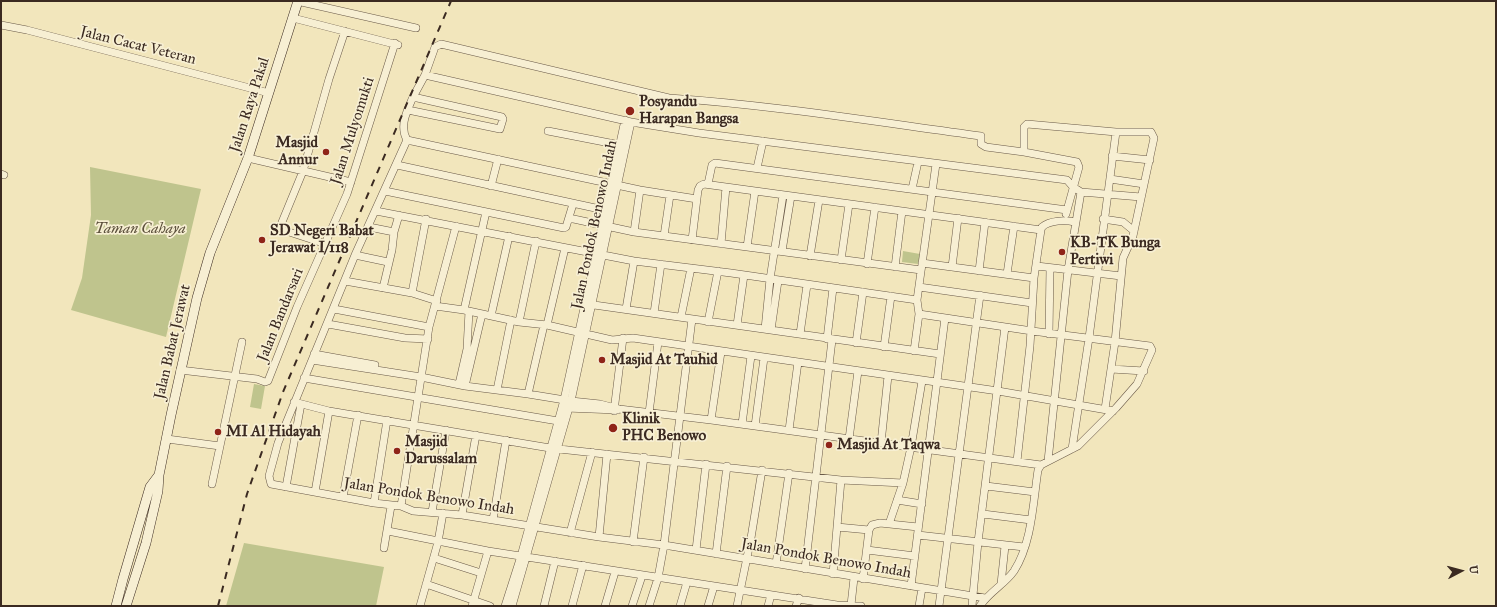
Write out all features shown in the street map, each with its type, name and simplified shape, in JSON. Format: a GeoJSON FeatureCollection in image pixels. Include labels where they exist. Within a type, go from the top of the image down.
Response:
{"type":"FeatureCollection","features":[{"type":"Feature","properties":{"kind":"main road","name":"Jalan Raya Pakal"},"geometry":{"type":"LineString","coordinates":[[225,217],[248,158],[261,91],[294,18],[298,1]]}},
{"type":"Feature","properties":{"kind":"main road","name":"Jalan Babat Jerawat"},"geometry":{"type":"LineString","coordinates":[[126,606],[146,543],[158,491],[159,475],[180,370],[205,270],[225,217]]}},
{"type":"Feature","properties":{"kind":"main road","name":"Jalan Babat Jerawat"},"geometry":{"type":"LineString","coordinates":[[116,606],[150,487],[159,475]]}},
{"type":"Feature","properties":{"kind":"street"},"geometry":{"type":"LineString","coordinates":[[298,1],[416,28]]}},
{"type":"Feature","properties":{"kind":"street","name":"Jalan Mulyomukti"},"geometry":{"type":"LineString","coordinates":[[294,18],[396,44],[334,226]]}},
{"type":"Feature","properties":{"kind":"street","name":"Jalan Cacat Veteran"},"geometry":{"type":"LineString","coordinates":[[1,24],[261,91]]}},
{"type":"Feature","properties":{"kind":"street"},"geometry":{"type":"LineString","coordinates":[[326,244],[280,228],[303,171],[329,79],[345,31]]}},
{"type":"Feature","properties":{"kind":"street"},"geometry":{"type":"LineString","coordinates":[[697,199],[640,190],[406,140],[402,128],[413,97],[425,75],[435,47],[441,44],[669,98],[688,98],[747,105],[980,136],[983,146],[1078,162],[1079,167],[1064,220]]}},
{"type":"Feature","properties":{"kind":"street"},"geometry":{"type":"LineString","coordinates":[[425,75],[628,121],[918,162],[1067,180],[1073,187],[1081,192],[1108,193],[1141,197]]}},
{"type":"Feature","properties":{"kind":"street"},"geometry":{"type":"LineString","coordinates":[[408,110],[501,129],[504,119],[502,117],[413,97]]}},
{"type":"Feature","properties":{"kind":"street","name":"Jalan Pondok Benowo Indah"},"geometry":{"type":"LineString","coordinates":[[511,606],[566,404],[605,226],[620,145],[628,121]]}},
{"type":"Feature","properties":{"kind":"street","name":"Jalan Pondok Benowo Indah"},"geometry":{"type":"LineString","coordinates":[[613,184],[628,121]]}},
{"type":"Feature","properties":{"kind":"street"},"geometry":{"type":"LineString","coordinates":[[1024,152],[1024,132],[1027,124],[1116,132],[1150,132],[1153,134],[1150,160],[1134,231],[1124,253],[1115,342],[1105,409]]}},
{"type":"Feature","properties":{"kind":"street"},"geometry":{"type":"LineString","coordinates":[[548,131],[620,145]]}},
{"type":"Feature","properties":{"kind":"street"},"geometry":{"type":"LineString","coordinates":[[1072,449],[1089,338],[1103,219],[1116,132]]}},
{"type":"Feature","properties":{"kind":"street","name":"Jalan Pondok Benowo Indah"},"geometry":{"type":"LineString","coordinates":[[406,140],[397,165],[355,255],[328,324],[304,378],[298,403],[278,443],[269,476],[271,484],[391,506],[401,506],[413,511],[462,515],[599,538],[664,545],[854,578],[985,598]]}},
{"type":"Feature","properties":{"kind":"street"},"geometry":{"type":"LineString","coordinates":[[758,168],[763,141]]}},
{"type":"Feature","properties":{"kind":"street"},"geometry":{"type":"LineString","coordinates":[[1112,156],[1150,160]]}},
{"type":"Feature","properties":{"kind":"street"},"geometry":{"type":"LineString","coordinates":[[248,158],[350,182]]}},
{"type":"Feature","properties":{"kind":"street"},"geometry":{"type":"LineString","coordinates":[[491,186],[498,159]]}},
{"type":"Feature","properties":{"kind":"street"},"geometry":{"type":"LineString","coordinates":[[912,189],[918,162]]}},
{"type":"Feature","properties":{"kind":"street"},"geometry":{"type":"LineString","coordinates":[[706,184],[713,164],[758,168],[1067,210]]}},
{"type":"Feature","properties":{"kind":"street"},"geometry":{"type":"LineString","coordinates":[[914,351],[919,314],[917,300],[936,164]]}},
{"type":"Feature","properties":{"kind":"street"},"geometry":{"type":"LineString","coordinates":[[397,165],[573,204],[608,210]]}},
{"type":"Feature","properties":{"kind":"street"},"geometry":{"type":"LineString","coordinates":[[1110,178],[1144,184]]}},
{"type":"Feature","properties":{"kind":"street"},"geometry":{"type":"LineString","coordinates":[[692,240],[698,188],[706,184],[1041,230]]}},
{"type":"Feature","properties":{"kind":"street"},"geometry":{"type":"LineString","coordinates":[[721,244],[726,187]]}},
{"type":"Feature","properties":{"kind":"street"},"geometry":{"type":"LineString","coordinates":[[634,232],[640,190]]}},
{"type":"Feature","properties":{"kind":"street"},"geometry":{"type":"LineString","coordinates":[[385,191],[564,228],[573,204]]}},
{"type":"Feature","properties":{"kind":"street"},"geometry":{"type":"LineString","coordinates":[[747,247],[755,191]]}},
{"type":"Feature","properties":{"kind":"street"},"geometry":{"type":"LineString","coordinates":[[1048,461],[1060,335],[1075,222],[1081,192]]}},
{"type":"Feature","properties":{"kind":"street"},"geometry":{"type":"LineString","coordinates":[[664,236],[670,195]]}},
{"type":"Feature","properties":{"kind":"street"},"geometry":{"type":"LineString","coordinates":[[779,251],[783,195]]}},
{"type":"Feature","properties":{"kind":"street"},"geometry":{"type":"LineString","coordinates":[[768,330],[770,279],[779,251],[791,196]]}},
{"type":"Feature","properties":{"kind":"street"},"geometry":{"type":"LineString","coordinates":[[810,256],[820,200]]}},
{"type":"Feature","properties":{"kind":"street"},"geometry":{"type":"LineString","coordinates":[[841,260],[849,204]]}},
{"type":"Feature","properties":{"kind":"street"},"geometry":{"type":"LineString","coordinates":[[866,264],[875,207]]}},
{"type":"Feature","properties":{"kind":"street"},"geometry":{"type":"LineString","coordinates":[[376,211],[399,216],[426,219],[634,261],[718,271],[778,281],[917,300]]}},
{"type":"Feature","properties":{"kind":"street"},"geometry":{"type":"LineString","coordinates":[[895,267],[902,211]]}},
{"type":"Feature","properties":{"kind":"street"},"geometry":{"type":"LineString","coordinates":[[464,383],[467,349],[467,310],[486,212]]}},
{"type":"Feature","properties":{"kind":"street"},"geometry":{"type":"LineString","coordinates":[[383,288],[394,232],[399,216]]}},
{"type":"Feature","properties":{"kind":"street"},"geometry":{"type":"LineString","coordinates":[[569,218],[634,232],[866,264],[921,270]]}},
{"type":"Feature","properties":{"kind":"street"},"geometry":{"type":"LineString","coordinates":[[952,267],[958,218]]}},
{"type":"Feature","properties":{"kind":"street"},"geometry":{"type":"LineString","coordinates":[[412,293],[426,219]]}},
{"type":"Feature","properties":{"kind":"street"},"geometry":{"type":"LineString","coordinates":[[1103,219],[1123,222],[1134,231]]}},
{"type":"Feature","properties":{"kind":"street"},"geometry":{"type":"LineString","coordinates":[[1017,461],[1032,331],[1034,278],[1037,266],[1041,230],[1045,224],[1064,220],[1075,222]]}},
{"type":"Feature","properties":{"kind":"street"},"geometry":{"type":"LineString","coordinates":[[979,271],[985,222]]}},
{"type":"Feature","properties":{"kind":"street","name":"Jalan Bandarsari"},"geometry":{"type":"LineString","coordinates":[[180,370],[257,379],[265,382],[268,381],[297,307],[334,226]]}},
{"type":"Feature","properties":{"kind":"street"},"geometry":{"type":"LineString","coordinates":[[401,506],[429,327],[456,226]]}},
{"type":"Feature","properties":{"kind":"street"},"geometry":{"type":"LineString","coordinates":[[1007,274],[1014,226]]}},
{"type":"Feature","properties":{"kind":"street"},"geometry":{"type":"LineString","coordinates":[[369,227],[394,232]]}},
{"type":"Feature","properties":{"kind":"street"},"geometry":{"type":"LineString","coordinates":[[491,316],[509,236]]}},
{"type":"Feature","properties":{"kind":"street"},"geometry":{"type":"LineString","coordinates":[[497,390],[536,242]]}},
{"type":"Feature","properties":{"kind":"street"},"geometry":{"type":"LineString","coordinates":[[528,394],[564,248]]}},
{"type":"Feature","properties":{"kind":"street"},"geometry":{"type":"LineString","coordinates":[[355,255],[388,262]]}},
{"type":"Feature","properties":{"kind":"street"},"geometry":{"type":"LineString","coordinates":[[626,309],[634,261]]}},
{"type":"Feature","properties":{"kind":"street"},"geometry":{"type":"LineString","coordinates":[[922,262],[1034,278]]}},
{"type":"Feature","properties":{"kind":"street"},"geometry":{"type":"LineString","coordinates":[[654,313],[661,264]]}},
{"type":"Feature","properties":{"kind":"street"},"geometry":{"type":"LineString","coordinates":[[1037,266],[1121,276]]}},
{"type":"Feature","properties":{"kind":"street"},"geometry":{"type":"LineString","coordinates":[[682,317],[691,268]]}},
{"type":"Feature","properties":{"kind":"street"},"geometry":{"type":"LineString","coordinates":[[1049,334],[1050,268]]}},
{"type":"Feature","properties":{"kind":"street"},"geometry":{"type":"LineString","coordinates":[[708,322],[718,271]]}},
{"type":"Feature","properties":{"kind":"street"},"geometry":{"type":"LineString","coordinates":[[737,325],[744,275]]}},
{"type":"Feature","properties":{"kind":"street","name":"Jalan Pondok Benowo Indah"},"geometry":{"type":"LineString","coordinates":[[345,281],[360,285],[412,293],[436,304],[515,321],[545,325],[581,334]]}},
{"type":"Feature","properties":{"kind":"street"},"geometry":{"type":"LineString","coordinates":[[768,330],[778,281]]}},
{"type":"Feature","properties":{"kind":"street"},"geometry":{"type":"LineString","coordinates":[[800,334],[807,285]]}},
{"type":"Feature","properties":{"kind":"street"},"geometry":{"type":"LineString","coordinates":[[919,287],[1032,303]]}},
{"type":"Feature","properties":{"kind":"street"},"geometry":{"type":"LineString","coordinates":[[805,569],[820,434],[830,367],[833,288]]}},
{"type":"Feature","properties":{"kind":"street"},"geometry":{"type":"LineString","coordinates":[[856,343],[863,292]]}},
{"type":"Feature","properties":{"kind":"street"},"geometry":{"type":"LineString","coordinates":[[939,606],[968,388],[975,323],[980,295]]}},
{"type":"Feature","properties":{"kind":"street"},"geometry":{"type":"LineString","coordinates":[[884,347],[891,296]]}},
{"type":"Feature","properties":{"kind":"street"},"geometry":{"type":"LineString","coordinates":[[587,304],[940,354]]}},
{"type":"Feature","properties":{"kind":"street"},"geometry":{"type":"LineString","coordinates":[[334,309],[429,327]]}},
{"type":"Feature","properties":{"kind":"street"},"geometry":{"type":"LineString","coordinates":[[464,383],[482,314]]}},
{"type":"Feature","properties":{"kind":"street"},"geometry":{"type":"LineString","coordinates":[[313,357],[421,375],[497,390],[528,394],[566,404],[600,404],[616,409],[820,434],[1041,465],[1084,441],[1113,411],[1133,389],[1144,371],[1152,348],[1150,346],[1049,334],[919,314]]}},
{"type":"Feature","properties":{"kind":"street"},"geometry":{"type":"LineString","coordinates":[[911,586],[922,504],[927,450],[945,318]]}},
{"type":"Feature","properties":{"kind":"street"},"geometry":{"type":"LineString","coordinates":[[649,606],[658,578],[664,545],[690,347],[692,319]]}},
{"type":"Feature","properties":{"kind":"street"},"geometry":{"type":"LineString","coordinates":[[328,324],[405,338],[428,339]]}},
{"type":"Feature","properties":{"kind":"street"},"geometry":{"type":"LineString","coordinates":[[972,606],[978,542],[990,457],[1005,327]]}},
{"type":"Feature","properties":{"kind":"street"},"geometry":{"type":"LineString","coordinates":[[581,334],[612,340],[633,338],[968,388],[998,391],[1113,411]]}},
{"type":"Feature","properties":{"kind":"street"},"geometry":{"type":"LineString","coordinates":[[616,409],[623,338]]}},
{"type":"Feature","properties":{"kind":"street","name":"Jalan Bandarsari"},"geometry":{"type":"LineString","coordinates":[[212,484],[242,342]]}},
{"type":"Feature","properties":{"kind":"street"},"geometry":{"type":"LineString","coordinates":[[650,413],[658,342]]}},
{"type":"Feature","properties":{"kind":"street"},"geometry":{"type":"LineString","coordinates":[[711,420],[721,352]]}},
{"type":"Feature","properties":{"kind":"street"},"geometry":{"type":"LineString","coordinates":[[742,424],[751,356]]}},
{"type":"Feature","properties":{"kind":"street"},"geometry":{"type":"LineString","coordinates":[[755,426],[764,358]]}},
{"type":"Feature","properties":{"kind":"street"},"geometry":{"type":"LineString","coordinates":[[789,430],[798,362]]}},
{"type":"Feature","properties":{"kind":"street"},"geometry":{"type":"LineString","coordinates":[[1111,369],[1144,371]]}},
{"type":"Feature","properties":{"kind":"street"},"geometry":{"type":"LineString","coordinates":[[849,438],[858,371]]}},
{"type":"Feature","properties":{"kind":"street"},"geometry":{"type":"LineString","coordinates":[[881,443],[888,376]]}},
{"type":"Feature","properties":{"kind":"street"},"geometry":{"type":"LineString","coordinates":[[304,378],[558,421]]}},
{"type":"Feature","properties":{"kind":"street"},"geometry":{"type":"LineString","coordinates":[[889,524],[903,483],[912,447],[922,381]]}},
{"type":"Feature","properties":{"kind":"street"},"geometry":{"type":"LineString","coordinates":[[286,487],[298,403],[329,411],[554,448],[727,466],[841,480],[903,483]]}},
{"type":"Feature","properties":{"kind":"street","name":"Jalan Pondok Benowo Indah"},"geometry":{"type":"LineString","coordinates":[[554,448],[558,421],[566,404]]}},
{"type":"Feature","properties":{"kind":"street"},"geometry":{"type":"LineString","coordinates":[[315,492],[329,411]]}},
{"type":"Feature","properties":{"kind":"street"},"geometry":{"type":"LineString","coordinates":[[343,497],[358,415]]}},
{"type":"Feature","properties":{"kind":"street"},"geometry":{"type":"LineString","coordinates":[[374,503],[387,420]]}},
{"type":"Feature","properties":{"kind":"street"},"geometry":{"type":"LineString","coordinates":[[432,512],[446,430]]}},
{"type":"Feature","properties":{"kind":"street"},"geometry":{"type":"LineString","coordinates":[[462,515],[476,435]]}},
{"type":"Feature","properties":{"kind":"street"},"geometry":{"type":"LineString","coordinates":[[167,439],[220,446]]}},
{"type":"Feature","properties":{"kind":"street"},"geometry":{"type":"LineString","coordinates":[[493,520],[506,440]]}},
{"type":"Feature","properties":{"kind":"street"},"geometry":{"type":"LineString","coordinates":[[570,533],[592,452]]}},
{"type":"Feature","properties":{"kind":"street"},"geometry":{"type":"LineString","coordinates":[[599,538],[607,454]]}},
{"type":"Feature","properties":{"kind":"street"},"geometry":{"type":"LineString","coordinates":[[632,542],[644,457]]}},
{"type":"Feature","properties":{"kind":"street"},"geometry":{"type":"LineString","coordinates":[[696,550],[706,464]]}},
{"type":"Feature","properties":{"kind":"street"},"geometry":{"type":"LineString","coordinates":[[980,606],[985,598],[1014,571],[1024,547],[1031,520],[1041,465]]}},
{"type":"Feature","properties":{"kind":"street"},"geometry":{"type":"LineString","coordinates":[[716,554],[727,466]]}},
{"type":"Feature","properties":{"kind":"street"},"geometry":{"type":"LineString","coordinates":[[737,606],[747,559],[762,470]]}},
{"type":"Feature","properties":{"kind":"street"},"geometry":{"type":"LineString","coordinates":[[776,564],[789,473]]}},
{"type":"Feature","properties":{"kind":"street"},"geometry":{"type":"LineString","coordinates":[[833,574],[841,480]]}},
{"type":"Feature","properties":{"kind":"street"},"geometry":{"type":"LineString","coordinates":[[986,486],[1035,492]]}},
{"type":"Feature","properties":{"kind":"street"},"geometry":{"type":"LineString","coordinates":[[897,500],[922,504]]}},
{"type":"Feature","properties":{"kind":"street"},"geometry":{"type":"LineString","coordinates":[[384,548],[391,506]]}},
{"type":"Feature","properties":{"kind":"street"},"geometry":{"type":"LineString","coordinates":[[420,606],[438,542],[442,513]]}},
{"type":"Feature","properties":{"kind":"street"},"geometry":{"type":"LineString","coordinates":[[982,514],[1031,520]]}},
{"type":"Feature","properties":{"kind":"street"},"geometry":{"type":"LineString","coordinates":[[863,579],[869,530],[873,524],[918,527]]}},
{"type":"Feature","properties":{"kind":"street"},"geometry":{"type":"LineString","coordinates":[[837,527],[869,530]]}},
{"type":"Feature","properties":{"kind":"street"},"geometry":{"type":"LineString","coordinates":[[388,531],[438,542],[583,565],[615,572],[799,598],[824,604],[861,606]]}},
{"type":"Feature","properties":{"kind":"street"},"geometry":{"type":"LineString","coordinates":[[918,535],[1024,547]]}},
{"type":"Feature","properties":{"kind":"street"},"geometry":{"type":"LineString","coordinates":[[1001,584],[1005,546]]}},
{"type":"Feature","properties":{"kind":"street"},"geometry":{"type":"LineString","coordinates":[[867,550],[914,556]]}},
{"type":"Feature","properties":{"kind":"street"},"geometry":{"type":"LineString","coordinates":[[473,603],[488,551]]}},
{"type":"Feature","properties":{"kind":"street"},"geometry":{"type":"LineString","coordinates":[[434,558],[482,572]]}},
{"type":"Feature","properties":{"kind":"street"},"geometry":{"type":"LineString","coordinates":[[544,606],[555,561]]}},
{"type":"Feature","properties":{"kind":"street"},"geometry":{"type":"LineString","coordinates":[[572,606],[583,565]]}},
{"type":"Feature","properties":{"kind":"street"},"geometry":{"type":"LineString","coordinates":[[605,606],[615,572]]}},
{"type":"Feature","properties":{"kind":"street"},"geometry":{"type":"LineString","coordinates":[[632,606],[642,576]]}},
{"type":"Feature","properties":{"kind":"street"},"geometry":{"type":"LineString","coordinates":[[850,605],[854,578]]}},
{"type":"Feature","properties":{"kind":"street"},"geometry":{"type":"LineString","coordinates":[[680,606],[687,582]]}},
{"type":"Feature","properties":{"kind":"street"},"geometry":{"type":"LineString","coordinates":[[426,584],[473,603],[490,606]]}},
{"type":"Feature","properties":{"kind":"street"},"geometry":{"type":"LineString","coordinates":[[708,606],[714,586]]}},
{"type":"Feature","properties":{"kind":"street"},"geometry":{"type":"LineString","coordinates":[[919,606],[922,588]]}},
{"type":"Feature","properties":{"kind":"street"},"geometry":{"type":"LineString","coordinates":[[768,606],[771,595]]}},
{"type":"Feature","properties":{"kind":"street"},"geometry":{"type":"LineString","coordinates":[[796,606],[799,598]]}},
{"type":"Feature","properties":{"kind":"green space","name":"Taman Cahaya"},"geometry":{"type":"Polygon","coordinates":[[[90,167],[201,189],[166,337],[71,310],[82,278],[91,215],[90,167]]]}},
{"type":"Feature","properties":{"kind":"green space"},"geometry":{"type":"Polygon","coordinates":[[[903,251],[920,254],[918,264],[902,262],[903,251]]]}},
{"type":"Feature","properties":{"kind":"green space"},"geometry":{"type":"Polygon","coordinates":[[[254,384],[265,386],[261,409],[250,407],[254,384]]]}},
{"type":"Feature","properties":{"kind":"green space"},"geometry":{"type":"Polygon","coordinates":[[[244,543],[384,567],[376,606],[226,606],[244,543]]]}},
{"type":"Feature","properties":{"kind":"railway"},"geometry":{"type":"LineString","coordinates":[[218,606],[247,494],[283,392],[451,1]]}},
{"type":"Feature","properties":{"kind":"place","name":"Posyandu Harapan Bangsa"},"geometry":{"type":"Point","coordinates":[630,111]}},
{"type":"Feature","properties":{"kind":"place","name":"Masjid Annur"},"geometry":{"type":"Point","coordinates":[326,152]}},
{"type":"Feature","properties":{"kind":"place","name":"SD Negeri Babat Jerawat I/118"},"geometry":{"type":"Point","coordinates":[262,240]}},
{"type":"Feature","properties":{"kind":"place","name":"KB-TK Bunga Pertiwi"},"geometry":{"type":"Point","coordinates":[1062,252]}},
{"type":"Feature","properties":{"kind":"place","name":"Masjid At Tauhid"},"geometry":{"type":"Point","coordinates":[602,360]}},
{"type":"Feature","properties":{"kind":"place","name":"Klinik PHC Benowo"},"geometry":{"type":"Point","coordinates":[613,428]}},
{"type":"Feature","properties":{"kind":"place","name":"MI Al Hidayah"},"geometry":{"type":"Point","coordinates":[218,432]}},
{"type":"Feature","properties":{"kind":"place","name":"Masjid At Taqwa"},"geometry":{"type":"Point","coordinates":[829,445]}},
{"type":"Feature","properties":{"kind":"place","name":"Masjid Darussalam"},"geometry":{"type":"Point","coordinates":[397,451]}}]}
